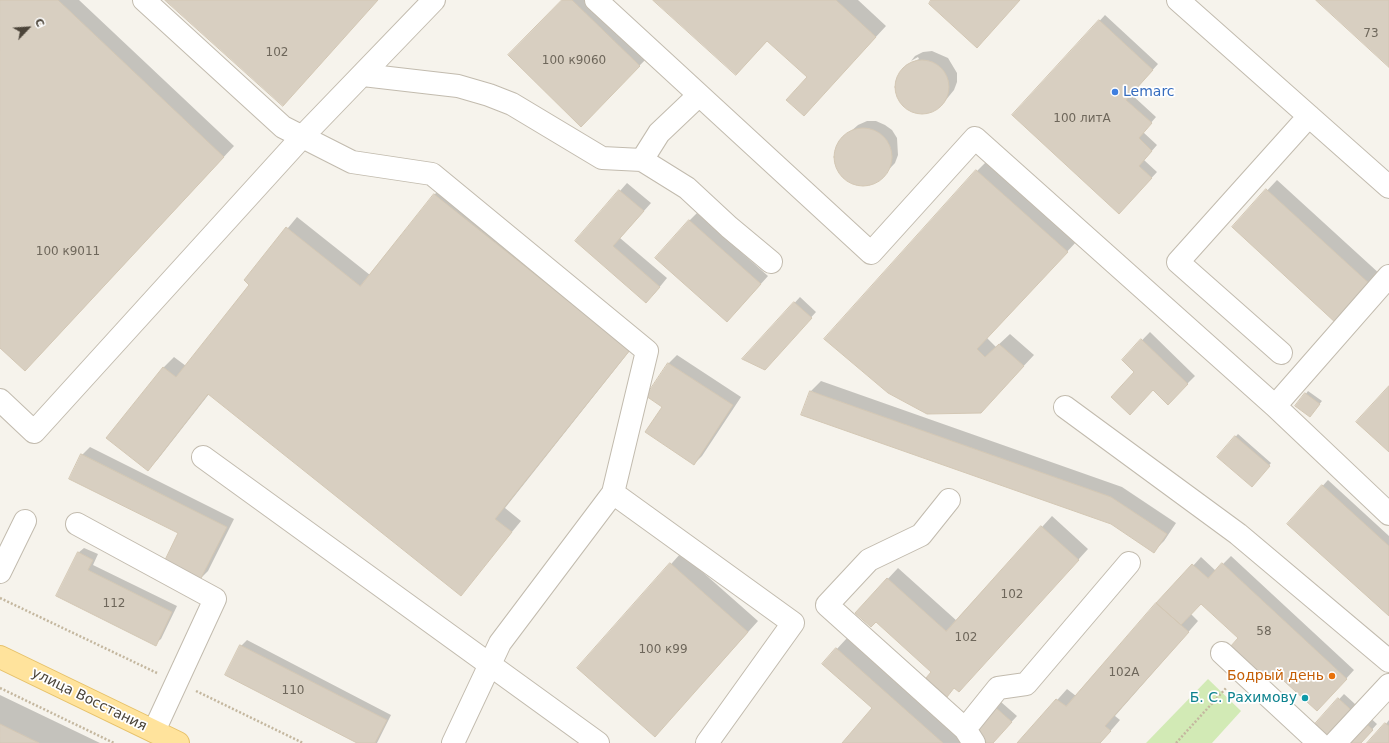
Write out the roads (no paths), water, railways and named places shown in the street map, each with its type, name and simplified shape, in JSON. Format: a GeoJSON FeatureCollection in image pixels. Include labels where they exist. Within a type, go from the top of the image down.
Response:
{"type":"FeatureCollection","features":[{"type":"Feature","properties":{"kind":"main road","name":"улица Восстания"},"geometry":{"type":"LineString","coordinates":[[0,657],[178,743]]}},
{"type":"Feature","properties":{"kind":"street"},"geometry":{"type":"LineString","coordinates":[[144,0],[283,127],[352,162],[432,174],[647,350],[613,493],[500,643],[453,743]]}},
{"type":"Feature","properties":{"kind":"street"},"geometry":{"type":"LineString","coordinates":[[0,400],[34,432],[302,137],[434,0]]}},
{"type":"Feature","properties":{"kind":"street"},"geometry":{"type":"LineString","coordinates":[[596,0],[871,253],[975,138],[1275,406],[1389,514]]}},
{"type":"Feature","properties":{"kind":"street"},"geometry":{"type":"LineString","coordinates":[[1178,0],[1389,187]]}},
{"type":"Feature","properties":{"kind":"street"},"geometry":{"type":"LineString","coordinates":[[363,75],[458,86],[489,95],[512,104],[602,158],[642,160],[687,188],[729,228],[771,262]]}},
{"type":"Feature","properties":{"kind":"street"},"geometry":{"type":"LineString","coordinates":[[642,160],[659,133],[699,95]]}},
{"type":"Feature","properties":{"kind":"street"},"geometry":{"type":"LineString","coordinates":[[1281,353],[1178,262],[1309,116]]}},
{"type":"Feature","properties":{"kind":"street"},"geometry":{"type":"LineString","coordinates":[[1275,406],[1389,276]]}},
{"type":"Feature","properties":{"kind":"street"},"geometry":{"type":"LineString","coordinates":[[1065,407],[1238,534],[1389,661]]}},
{"type":"Feature","properties":{"kind":"street"},"geometry":{"type":"LineString","coordinates":[[203,457],[598,743]]}},
{"type":"Feature","properties":{"kind":"street"},"geometry":{"type":"LineString","coordinates":[[613,493],[793,623],[707,743]]}},
{"type":"Feature","properties":{"kind":"street"},"geometry":{"type":"LineString","coordinates":[[949,500],[921,535],[869,560],[827,606],[970,736],[998,688],[1026,684],[1129,563]]}},
{"type":"Feature","properties":{"kind":"street"},"geometry":{"type":"LineString","coordinates":[[0,572],[25,521]]}},
{"type":"Feature","properties":{"kind":"street"},"geometry":{"type":"LineString","coordinates":[[77,524],[216,599],[154,732]]}},
{"type":"Feature","properties":{"kind":"street"},"geometry":{"type":"LineString","coordinates":[[1222,653],[1319,743]]}},
{"type":"Feature","properties":{"kind":"street"},"geometry":{"type":"LineString","coordinates":[[1337,740],[1389,684]]}},
{"type":"Feature","properties":{"kind":"place","name":"Lemarc"},"geometry":{"type":"Point","coordinates":[1115,92]}},
{"type":"Feature","properties":{"kind":"place","name":"Бодрый день"},"geometry":{"type":"Point","coordinates":[1332,676]}},
{"type":"Feature","properties":{"kind":"place","name":"Б. С. Рахимову"},"geometry":{"type":"Point","coordinates":[1305,698]}}]}
